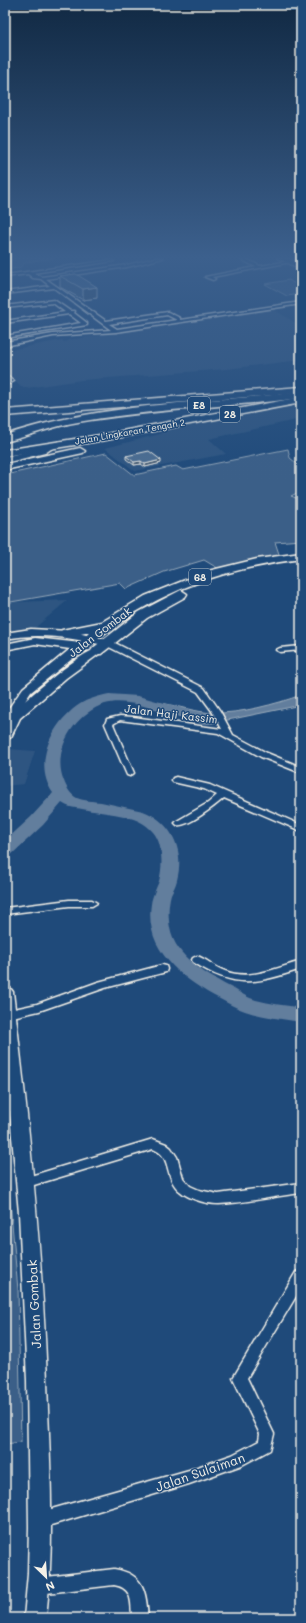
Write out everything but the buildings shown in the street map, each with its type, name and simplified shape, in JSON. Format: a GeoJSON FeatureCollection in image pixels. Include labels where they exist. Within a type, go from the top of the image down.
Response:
{"type":"FeatureCollection","features":[{"type":"Feature","properties":{"kind":"highway","name":"E8"},"geometry":{"type":"LineString","coordinates":[[5,439],[42,427],[97,415],[301,395]]}},
{"type":"Feature","properties":{"kind":"highway"},"geometry":{"type":"LineString","coordinates":[[5,460],[41,451],[48,447]]}},
{"type":"Feature","properties":{"kind":"main road"},"geometry":{"type":"LineString","coordinates":[[5,413],[301,390]]}},
{"type":"Feature","properties":{"kind":"main road","name":"Jalan Lingkaran Tengah 2"},"geometry":{"type":"LineString","coordinates":[[5,446],[101,433],[301,395]]}},
{"type":"Feature","properties":{"kind":"main road","name":"Jalan Lingkaran Tengah 2"},"geometry":{"type":"LineString","coordinates":[[5,452],[48,447],[301,400]]}},
{"type":"Feature","properties":{"kind":"main road"},"geometry":{"type":"LineString","coordinates":[[5,467],[141,437],[152,434],[159,427]]}},
{"type":"Feature","properties":{"kind":"main road","name":"Jalan Gombak"},"geometry":{"type":"LineString","coordinates":[[16,716],[15,708],[27,690],[109,624],[142,602],[198,578],[263,562],[301,556]]}},
{"type":"Feature","properties":{"kind":"main road","name":"Jalan Gombak"},"geometry":{"type":"LineString","coordinates":[[5,736],[16,716],[62,676],[108,643],[143,615],[180,594],[226,578],[301,562]]}},
{"type":"Feature","properties":{"kind":"main road"},"geometry":{"type":"LineString","coordinates":[[5,636],[40,631],[66,633],[84,631],[109,624]]}},
{"type":"Feature","properties":{"kind":"main road"},"geometry":{"type":"LineString","coordinates":[[66,633],[86,642],[97,651]]}},
{"type":"Feature","properties":{"kind":"main road"},"geometry":{"type":"LineString","coordinates":[[5,647],[35,641],[108,643]]}},
{"type":"Feature","properties":{"kind":"main road"},"geometry":{"type":"LineString","coordinates":[[54,642],[66,655],[65,659]]}},
{"type":"Feature","properties":{"kind":"main road","name":"Jalan Gombak"},"geometry":{"type":"LineString","coordinates":[[5,992],[11,1106],[24,1183],[33,1275],[38,1393],[40,1520],[35,1618]]}},
{"type":"Feature","properties":{"kind":"street"},"geometry":{"type":"LineString","coordinates":[[5,337],[25,334]]}},
{"type":"Feature","properties":{"kind":"street"},"geometry":{"type":"LineString","coordinates":[[5,344],[53,335],[90,334]]}},
{"type":"Feature","properties":{"kind":"street"},"geometry":{"type":"LineString","coordinates":[[5,376],[11,381],[5,384]]}},
{"type":"Feature","properties":{"kind":"street"},"geometry":{"type":"LineString","coordinates":[[108,643],[201,690],[216,711],[229,735]]}},
{"type":"Feature","properties":{"kind":"street"},"geometry":{"type":"LineString","coordinates":[[280,650],[301,648]]}},
{"type":"Feature","properties":{"kind":"street","name":"Jalan Haji Kassim"},"geometry":{"type":"LineString","coordinates":[[130,773],[109,724],[110,721],[114,719],[133,719],[220,731],[229,735],[246,747],[301,770]]}},
{"type":"Feature","properties":{"kind":"street"},"geometry":{"type":"LineString","coordinates":[[176,780],[200,785],[301,828]]}},
{"type":"Feature","properties":{"kind":"street"},"geometry":{"type":"LineString","coordinates":[[180,823],[211,805],[223,794]]}},
{"type":"Feature","properties":{"kind":"street"},"geometry":{"type":"LineString","coordinates":[[5,911],[69,903],[92,903]]}},
{"type":"Feature","properties":{"kind":"street"},"geometry":{"type":"LineString","coordinates":[[197,960],[222,974],[235,978],[252,977],[301,965]]}},
{"type":"Feature","properties":{"kind":"street"},"geometry":{"type":"LineString","coordinates":[[7,1021],[45,1005],[102,985],[162,969]]}},
{"type":"Feature","properties":{"kind":"street"},"geometry":{"type":"LineString","coordinates":[[24,1183],[152,1144],[163,1147],[171,1156],[179,1182],[184,1188],[208,1197],[218,1199],[301,1188]]}},
{"type":"Feature","properties":{"kind":"street","name":"Jalan Sulaiman"},"geometry":{"type":"LineString","coordinates":[[40,1520],[159,1487],[228,1464],[249,1455],[265,1445],[267,1434],[240,1378],[301,1276]]}},
{"type":"Feature","properties":{"kind":"street"},"geometry":{"type":"LineString","coordinates":[[37,1586],[114,1577],[126,1578],[133,1584],[138,1596],[140,1618]]}},
{"type":"Feature","properties":{"kind":"shaded area"},"geometry":{"type":"Polygon","coordinates":[[[109,334],[301,334],[301,360],[227,369],[82,380],[27,388],[22,387],[5,371],[5,351],[62,340],[64,342],[68,341],[67,340],[109,334]]]}},
{"type":"Feature","properties":{"kind":"shaded area"},"geometry":{"type":"Polygon","coordinates":[[[301,403],[301,419],[209,439],[226,454],[135,471],[105,448],[160,434],[164,429],[301,403]]]}},
{"type":"Feature","properties":{"kind":"shaded area"},"geometry":{"type":"Polygon","coordinates":[[[288,449],[290,458],[301,467],[301,491],[291,496],[301,500],[301,540],[275,542],[280,557],[219,569],[204,560],[164,572],[126,589],[120,583],[5,603],[5,475],[106,453],[134,475],[176,466],[183,470],[288,449]]]}},
{"type":"Feature","properties":{"kind":"shaded area"},"geometry":{"type":"Polygon","coordinates":[[[68,600],[36,627],[5,633],[5,604],[15,602],[68,600]]]}},
{"type":"Feature","properties":{"kind":"shaded area"},"geometry":{"type":"Polygon","coordinates":[[[301,695],[301,705],[213,723],[203,723],[154,709],[156,702],[214,713],[235,712],[270,705],[301,695]]]}},
{"type":"Feature","properties":{"kind":"shaded area"},"geometry":{"type":"Polygon","coordinates":[[[9,749],[35,751],[24,784],[5,786],[5,757],[9,749]]]}},
{"type":"Feature","properties":{"kind":"shaded area"},"geometry":{"type":"Polygon","coordinates":[[[7,1168],[18,1290],[21,1442],[5,1444],[5,1169],[7,1168]]]}},
{"type":"Feature","properties":{"kind":"waterway"},"geometry":{"type":"LineString","coordinates":[[177,711],[138,701],[119,698],[99,701],[85,708],[73,718],[63,731],[56,745],[52,760],[53,775],[59,789],[70,801],[137,815],[154,823],[164,834],[167,841],[170,865],[168,880],[162,894],[160,904],[160,929],[164,941],[179,962],[200,978],[247,1005],[267,1010],[301,1015]]}},
{"type":"Feature","properties":{"kind":"waterway"},"geometry":{"type":"LineString","coordinates":[[5,851],[37,821],[61,794]]}}]}
